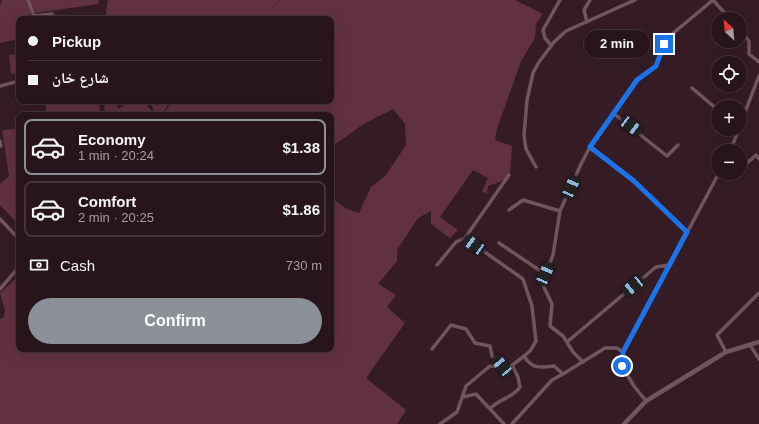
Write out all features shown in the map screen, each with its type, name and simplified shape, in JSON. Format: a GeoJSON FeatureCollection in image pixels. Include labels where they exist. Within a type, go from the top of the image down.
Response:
{"type":"FeatureCollection","features":[{"type":"Feature","properties":{"kind":"street"},"geometry":{"type":"LineString","coordinates":[[28,0],[34,16]]}},
{"type":"Feature","properties":{"kind":"street"},"geometry":{"type":"LineString","coordinates":[[551,45],[545,38],[543,30],[560,0]]}},
{"type":"Feature","properties":{"kind":"street"},"geometry":{"type":"LineString","coordinates":[[586,22],[584,10],[590,0]]}},
{"type":"Feature","properties":{"kind":"street"},"geometry":{"type":"LineString","coordinates":[[536,167],[526,149],[524,135],[527,100],[533,73],[551,45],[566,31],[635,0]]}},
{"type":"Feature","properties":{"kind":"street"},"geometry":{"type":"LineString","coordinates":[[583,362],[573,352],[563,336],[550,326],[552,304],[542,283],[553,255],[560,211],[590,147],[637,80],[656,66],[664,44],[671,35],[713,0],[724,12]]}},
{"type":"Feature","properties":{"kind":"street"},"geometry":{"type":"LineString","coordinates":[[40,16],[52,14],[52,16]]}},
{"type":"Feature","properties":{"kind":"street"},"geometry":{"type":"LineString","coordinates":[[747,39],[749,41],[749,54],[759,62]]}},
{"type":"Feature","properties":{"kind":"street"},"geometry":{"type":"LineString","coordinates":[[747,107],[759,76]]}},
{"type":"Feature","properties":{"kind":"street"},"geometry":{"type":"LineString","coordinates":[[0,86],[16,82]]}},
{"type":"Feature","properties":{"kind":"street"},"geometry":{"type":"LineString","coordinates":[[692,88],[711,104]]}},
{"type":"Feature","properties":{"kind":"street"},"geometry":{"type":"LineString","coordinates":[[613,113],[667,156],[678,145]]}},
{"type":"Feature","properties":{"kind":"street"},"geometry":{"type":"LineString","coordinates":[[0,141],[1,146]]}},
{"type":"Feature","properties":{"kind":"street"},"geometry":{"type":"LineString","coordinates":[[590,147],[634,181],[687,232]]}},
{"type":"Feature","properties":{"kind":"street"},"geometry":{"type":"LineString","coordinates":[[747,163],[756,155],[759,159]]}},
{"type":"Feature","properties":{"kind":"street"},"geometry":{"type":"LineString","coordinates":[[437,265],[456,242],[465,238],[508,175]]}},
{"type":"Feature","properties":{"kind":"street"},"geometry":{"type":"LineString","coordinates":[[646,401],[634,386],[622,366],[623,352],[715,180]]}},
{"type":"Feature","properties":{"kind":"street"},"geometry":{"type":"LineString","coordinates":[[509,210],[523,200],[560,211]]}},
{"type":"Feature","properties":{"kind":"street"},"geometry":{"type":"LineString","coordinates":[[0,219],[16,237]]}},
{"type":"Feature","properties":{"kind":"street"},"geometry":{"type":"LineString","coordinates":[[440,424],[457,412],[466,386],[490,366],[510,367],[530,351],[536,341],[532,306],[523,279],[465,238]]}},
{"type":"Feature","properties":{"kind":"street"},"geometry":{"type":"LineString","coordinates":[[500,243],[545,274]]}},
{"type":"Feature","properties":{"kind":"street"},"geometry":{"type":"LineString","coordinates":[[567,342],[656,267],[669,265]]}},
{"type":"Feature","properties":{"kind":"street"},"geometry":{"type":"LineString","coordinates":[[0,289],[16,271]]}},
{"type":"Feature","properties":{"kind":"street"},"geometry":{"type":"LineString","coordinates":[[726,352],[717,335],[759,293]]}},
{"type":"Feature","properties":{"kind":"street"},"geometry":{"type":"LineString","coordinates":[[432,350],[451,325],[466,330],[475,343],[490,346],[492,356],[502,366]]}},
{"type":"Feature","properties":{"kind":"street"},"geometry":{"type":"LineString","coordinates":[[624,424],[646,401],[726,352],[759,342]]}},
{"type":"Feature","properties":{"kind":"street"},"geometry":{"type":"LineString","coordinates":[[750,345],[759,359]]}},
{"type":"Feature","properties":{"kind":"street"},"geometry":{"type":"LineString","coordinates":[[512,424],[552,380],[605,348],[617,348],[623,352]]}},
{"type":"Feature","properties":{"kind":"street"},"geometry":{"type":"LineString","coordinates":[[524,356],[529,364],[537,368],[554,366],[563,374]]}},
{"type":"Feature","properties":{"kind":"street"},"geometry":{"type":"LineString","coordinates":[[490,409],[494,403],[519,390],[518,377],[512,365]]}},
{"type":"Feature","properties":{"kind":"street"},"geometry":{"type":"LineString","coordinates":[[463,397],[476,394],[504,424]]}},
{"type":"Feature","properties":{"kind":"shaded area"},"geometry":{"type":"Polygon","coordinates":[[[2,0],[99,0],[98,4],[29,14],[29,16],[16,16],[16,40],[0,43],[0,7],[2,0]]]}},
{"type":"Feature","properties":{"kind":"shaded area"},"geometry":{"type":"Polygon","coordinates":[[[108,0],[279,0],[267,13],[280,0],[515,0],[543,14],[536,24],[535,38],[521,61],[497,129],[495,140],[512,146],[510,175],[502,181],[488,186],[487,193],[482,192],[488,178],[473,170],[440,217],[458,230],[450,238],[431,224],[431,211],[418,218],[397,250],[397,261],[378,284],[396,295],[387,307],[405,323],[366,378],[406,410],[397,424],[0,424],[0,319],[4,317],[5,310],[0,293],[16,279],[16,352],[334,352],[334,200],[347,209],[359,213],[371,187],[386,175],[406,145],[405,124],[393,109],[365,123],[334,145],[334,112],[165,112],[170,104],[334,104],[334,16],[105,16],[108,0]]]}},
{"type":"Feature","properties":{"kind":"shaded area"},"geometry":{"type":"Polygon","coordinates":[[[16,54],[16,73],[11,74],[9,55],[16,54]]]}},
{"type":"Feature","properties":{"kind":"shaded area"},"geometry":{"type":"Polygon","coordinates":[[[45,104],[99,104],[100,112],[47,112],[45,104]]]}},
{"type":"Feature","properties":{"kind":"shaded area"},"geometry":{"type":"Polygon","coordinates":[[[104,104],[116,104],[118,109],[126,104],[146,104],[151,110],[151,112],[105,112],[104,104]]]}},
{"type":"Feature","properties":{"kind":"shaded area"},"geometry":{"type":"Polygon","coordinates":[[[150,104],[168,104],[164,112],[153,112],[153,108],[150,104]]]}},
{"type":"Feature","properties":{"kind":"shaded area"},"geometry":{"type":"Polygon","coordinates":[[[16,129],[16,222],[0,205],[0,184],[9,176],[2,130],[16,129]]]}},
{"type":"Feature","properties":{"kind":"route"},"geometry":{"type":"LineString","coordinates":[[622,366],[623,352],[687,232],[634,181],[590,147],[637,80],[656,66],[664,44]]}}]}
